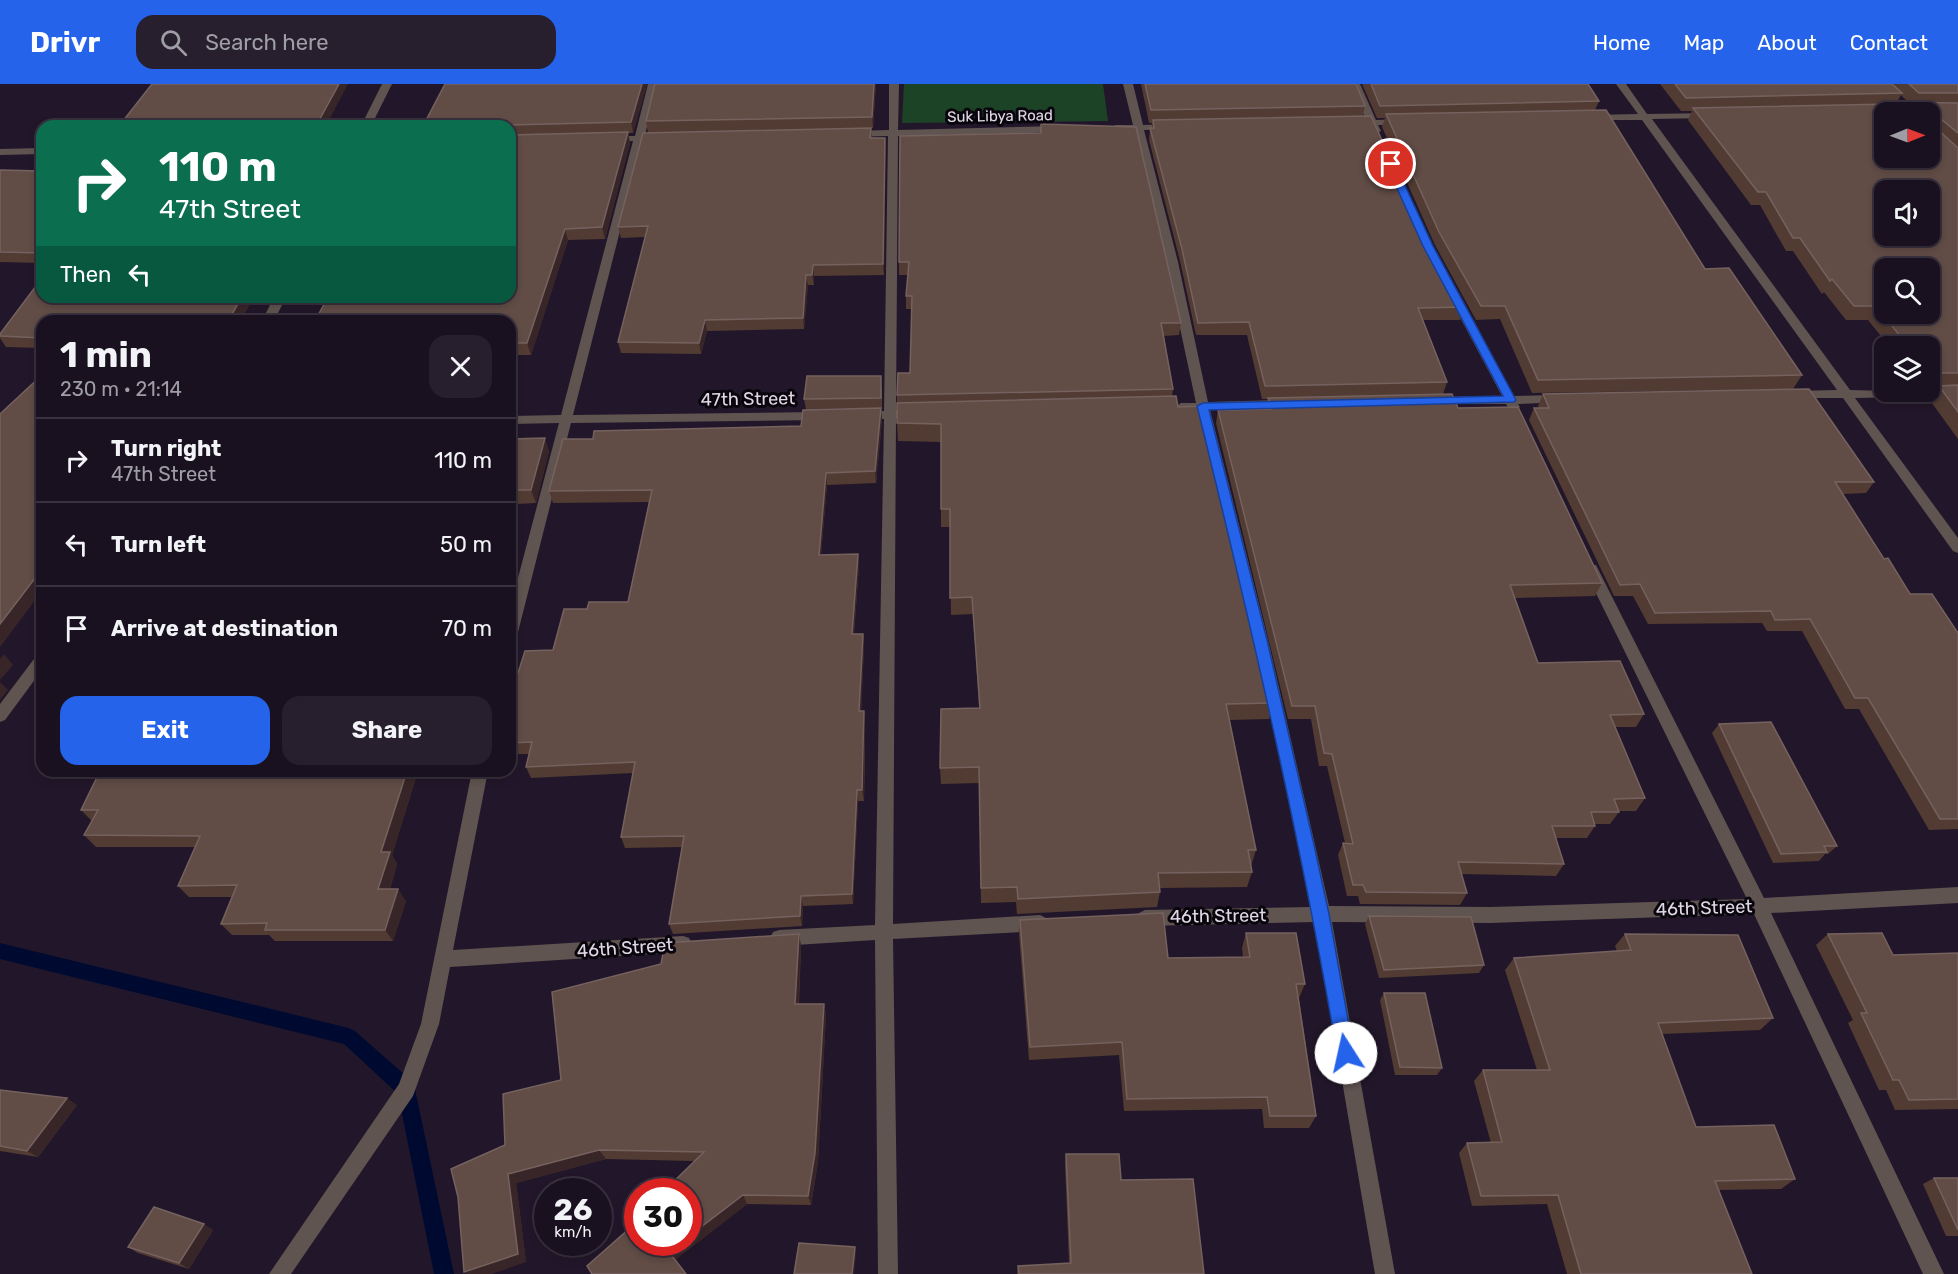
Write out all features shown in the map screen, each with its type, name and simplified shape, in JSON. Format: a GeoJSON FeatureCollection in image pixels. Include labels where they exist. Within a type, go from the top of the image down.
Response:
{"type":"FeatureCollection","features":[{"type":"Feature","properties":{"kind":"street"},"geometry":{"type":"LineString","coordinates":[[369,120],[387,84]]}},
{"type":"Feature","properties":{"kind":"street"},"geometry":{"type":"LineString","coordinates":[[516,613],[605,262],[653,84]]}},
{"type":"Feature","properties":{"kind":"street"},"geometry":{"type":"LineString","coordinates":[[888,1274],[884,931],[894,84]]}},
{"type":"Feature","properties":{"kind":"street"},"geometry":{"type":"LineString","coordinates":[[1128,84],[1137,128],[1172,262],[1203,406],[1261,640],[1322,914],[1385,1274]]}},
{"type":"Feature","properties":{"kind":"street"},"geometry":{"type":"LineString","coordinates":[[1355,84],[1381,143]]}},
{"type":"Feature","properties":{"kind":"street"},"geometry":{"type":"LineString","coordinates":[[1621,84],[1958,548]]}},
{"type":"Feature","properties":{"kind":"street"},"geometry":{"type":"LineString","coordinates":[[1581,118],[1722,115]]}},
{"type":"Feature","properties":{"kind":"street"},"geometry":{"type":"LineString","coordinates":[[1336,123],[1419,122]]}},
{"type":"Feature","properties":{"kind":"street"},"geometry":{"type":"LineString","coordinates":[[1104,128],[1184,127]]}},
{"type":"Feature","properties":{"kind":"street","name":"Suk Libya Road"},"geometry":{"type":"LineString","coordinates":[[836,134],[1070,129]]}},
{"type":"Feature","properties":{"kind":"street"},"geometry":{"type":"LineString","coordinates":[[592,139],[674,138]]}},
{"type":"Feature","properties":{"kind":"street"},"geometry":{"type":"LineString","coordinates":[[0,152],[36,151]]}},
{"type":"Feature","properties":{"kind":"street"},"geometry":{"type":"LineString","coordinates":[[1444,277],[1521,421]]}},
{"type":"Feature","properties":{"kind":"street"},"geometry":{"type":"LineString","coordinates":[[1775,395],[1958,392]]}},
{"type":"Feature","properties":{"kind":"street"},"geometry":{"type":"LineString","coordinates":[[1419,401],[1578,399]]}},
{"type":"Feature","properties":{"kind":"street"},"geometry":{"type":"LineString","coordinates":[[1168,407],[1305,404]]}},
{"type":"Feature","properties":{"kind":"street"},"geometry":{"type":"LineString","coordinates":[[854,415],[925,414]]}},
{"type":"Feature","properties":{"kind":"street","name":"47th Street"},"geometry":{"type":"LineString","coordinates":[[516,420],[830,416]]}},
{"type":"Feature","properties":{"kind":"street"},"geometry":{"type":"LineString","coordinates":[[1586,558],[1759,906],[1934,1274]]}},
{"type":"Feature","properties":{"kind":"street"},"geometry":{"type":"LineString","coordinates":[[0,716],[36,667]]}},
{"type":"Feature","properties":{"kind":"street"},"geometry":{"type":"LineString","coordinates":[[279,1274],[406,1089],[430,1024],[479,777]]}},
{"type":"Feature","properties":{"kind":"street","name":"46th Street"},"geometry":{"type":"LineString","coordinates":[[1129,919],[1322,914],[1490,915],[1759,906],[1958,895]]}},
{"type":"Feature","properties":{"kind":"street"},"geometry":{"type":"LineString","coordinates":[[765,939],[1059,922]]}},
{"type":"Feature","properties":{"kind":"street","name":"46th Street"},"geometry":{"type":"LineString","coordinates":[[444,959],[705,943]]}},
{"type":"Feature","properties":{"kind":"green space"},"geometry":{"type":"Polygon","coordinates":[[[904,84],[1103,84],[1108,121],[902,123],[904,84]]]}},
{"type":"Feature","properties":{"kind":"building"},"geometry":{"type":"Polygon","coordinates":[[[152,84],[339,84],[319,120],[124,120],[152,84]]]}},
{"type":"Feature","properties":{"kind":"building"},"geometry":{"type":"Polygon","coordinates":[[[445,84],[642,84],[631,122],[516,125],[516,120],[426,120],[445,84]]]}},
{"type":"Feature","properties":{"kind":"building"},"geometry":{"type":"Polygon","coordinates":[[[655,84],[874,84],[872,117],[646,121],[655,84]]]}},
{"type":"Feature","properties":{"kind":"building"},"geometry":{"type":"Polygon","coordinates":[[[1145,84],[1356,84],[1365,106],[1151,110],[1145,84]]]}},
{"type":"Feature","properties":{"kind":"building"},"geometry":{"type":"Polygon","coordinates":[[[1371,84],[1588,84],[1599,101],[1380,106],[1371,84]]]}},
{"type":"Feature","properties":{"kind":"building"},"geometry":{"type":"Polygon","coordinates":[[[1675,84],[1892,84],[1902,93],[1686,98],[1675,84]]]}},
{"type":"Feature","properties":{"kind":"building"},"geometry":{"type":"Polygon","coordinates":[[[1909,84],[1958,84],[1958,93],[1919,93],[1909,84]]]}},
{"type":"Feature","properties":{"kind":"building"},"geometry":{"type":"Polygon","coordinates":[[[1940,103],[1958,103],[1958,133],[1940,118],[1940,103]]]}},
{"type":"Feature","properties":{"kind":"building"},"geometry":{"type":"Polygon","coordinates":[[[1874,104],[1874,168],[1940,168],[1940,132],[1958,148],[1958,373],[1940,373],[1940,336],[1900,336],[1890,324],[1940,324],[1940,258],[1874,258],[1874,306],[1854,306],[1832,279],[1830,281],[1800,238],[1793,238],[1766,192],[1758,192],[1693,108],[1874,104]]]}},
{"type":"Feature","properties":{"kind":"building"},"geometry":{"type":"Polygon","coordinates":[[[1606,110],[1705,269],[1729,268],[1802,375],[1538,380],[1505,306],[1481,306],[1439,232],[1386,114],[1606,110]]]}},
{"type":"Feature","properties":{"kind":"building"},"geometry":{"type":"Polygon","coordinates":[[[1371,116],[1425,235],[1464,307],[1418,308],[1447,382],[1265,386],[1249,322],[1198,323],[1182,249],[1150,128],[1154,128],[1153,120],[1371,116]]]}},
{"type":"Feature","properties":{"kind":"building"},"geometry":{"type":"Polygon","coordinates":[[[1041,124],[1136,127],[1181,323],[1161,323],[1173,389],[897,395],[898,373],[910,373],[912,296],[906,296],[909,262],[899,262],[900,136],[1041,133],[1041,124]]]}},
{"type":"Feature","properties":{"kind":"building"},"geometry":{"type":"Polygon","coordinates":[[[871,128],[870,138],[885,138],[883,264],[813,265],[812,275],[806,275],[803,318],[705,320],[699,343],[618,342],[648,226],[618,227],[643,133],[871,128]]]}},
{"type":"Feature","properties":{"kind":"building"},"geometry":{"type":"Polygon","coordinates":[[[628,132],[602,227],[565,229],[527,343],[516,343],[516,315],[318,315],[325,303],[516,303],[516,135],[628,132]]]}},
{"type":"Feature","properties":{"kind":"building"},"geometry":{"type":"Polygon","coordinates":[[[0,170],[36,171],[36,253],[0,252],[0,170]]]}},
{"type":"Feature","properties":{"kind":"building"},"geometry":{"type":"Polygon","coordinates":[[[36,286],[36,303],[238,303],[232,315],[36,315],[36,338],[0,336],[36,286]]]}},
{"type":"Feature","properties":{"kind":"building"},"geometry":{"type":"Polygon","coordinates":[[[807,376],[881,376],[881,398],[804,399],[807,376]]]}},
{"type":"Feature","properties":{"kind":"building"},"geometry":{"type":"Polygon","coordinates":[[[36,381],[36,577],[0,624],[0,414],[36,381]]]}},
{"type":"Feature","properties":{"kind":"building"},"geometry":{"type":"Polygon","coordinates":[[[1958,385],[1958,412],[1940,387],[1958,385]]]}},
{"type":"Feature","properties":{"kind":"building"},"geometry":{"type":"Polygon","coordinates":[[[1809,389],[1874,482],[1835,482],[1884,559],[1888,558],[1910,594],[1932,594],[1958,633],[1958,819],[1940,819],[1868,698],[1855,698],[1810,619],[1775,620],[1771,611],[1655,613],[1640,584],[1620,585],[1534,408],[1549,408],[1543,394],[1809,389]]]}},
{"type":"Feature","properties":{"kind":"building"},"geometry":{"type":"Polygon","coordinates":[[[1452,394],[1458,408],[1518,407],[1602,583],[1510,585],[1538,663],[1620,661],[1644,714],[1610,715],[1645,798],[1614,799],[1619,812],[1591,812],[1595,826],[1552,826],[1564,864],[1458,862],[1467,893],[1366,892],[1363,885],[1353,885],[1343,843],[1353,844],[1332,754],[1324,753],[1315,706],[1292,706],[1218,410],[1271,409],[1268,398],[1452,394]]]}},
{"type":"Feature","properties":{"kind":"building"},"geometry":{"type":"Polygon","coordinates":[[[1176,396],[1178,407],[1202,406],[1274,703],[1226,704],[1256,850],[1248,850],[1252,872],[1158,873],[1160,892],[1018,899],[1017,887],[981,888],[979,767],[940,768],[941,709],[980,708],[972,597],[950,598],[950,509],[941,509],[941,424],[897,423],[897,403],[1176,396]]]}},
{"type":"Feature","properties":{"kind":"building"},"geometry":{"type":"Polygon","coordinates":[[[881,408],[875,471],[826,473],[819,555],[858,554],[852,634],[863,634],[859,711],[864,711],[862,790],[857,790],[852,894],[801,896],[800,916],[669,924],[684,836],[621,837],[635,762],[526,767],[532,742],[516,743],[516,679],[525,651],[553,650],[564,609],[587,609],[589,602],[628,602],[652,490],[549,491],[563,439],[593,439],[594,431],[801,426],[803,410],[881,408]]]}},
{"type":"Feature","properties":{"kind":"building"},"geometry":{"type":"Polygon","coordinates":[[[545,438],[531,490],[516,490],[516,439],[545,438]]]}},
{"type":"Feature","properties":{"kind":"building"},"geometry":{"type":"Polygon","coordinates":[[[1771,722],[1837,846],[1824,846],[1827,852],[1781,854],[1719,724],[1771,722]]]}},
{"type":"Feature","properties":{"kind":"building"},"geometry":{"type":"Polygon","coordinates":[[[97,777],[405,777],[381,852],[390,852],[378,889],[398,889],[385,930],[265,930],[267,923],[221,924],[237,885],[178,886],[200,836],[84,835],[98,810],[81,810],[97,777]]]}},
{"type":"Feature","properties":{"kind":"building"},"geometry":{"type":"Polygon","coordinates":[[[1163,913],[1168,958],[1250,957],[1246,933],[1296,933],[1305,984],[1296,984],[1316,1116],[1270,1116],[1267,1097],[1127,1099],[1122,1042],[1030,1047],[1020,920],[1163,913]]]}},
{"type":"Feature","properties":{"kind":"building"},"geometry":{"type":"Polygon","coordinates":[[[1369,916],[1471,917],[1484,965],[1384,970],[1369,916]]]}},
{"type":"Feature","properties":{"kind":"building"},"geometry":{"type":"Polygon","coordinates":[[[1882,933],[1893,955],[1958,953],[1958,1099],[1909,1100],[1899,1080],[1893,1080],[1861,1013],[1867,1013],[1828,934],[1882,933]]]}},
{"type":"Feature","properties":{"kind":"building"},"geometry":{"type":"Polygon","coordinates":[[[799,934],[795,1004],[824,1004],[815,1153],[808,1196],[743,1195],[702,1226],[702,1178],[677,1178],[704,1152],[599,1150],[508,1174],[518,1254],[464,1272],[458,1197],[451,1169],[505,1145],[503,1094],[561,1080],[552,992],[661,964],[665,943],[799,934]]]}},
{"type":"Feature","properties":{"kind":"building"},"geometry":{"type":"Polygon","coordinates":[[[1625,934],[1738,935],[1773,1018],[1658,1023],[1696,1127],[1774,1125],[1795,1179],[1715,1181],[1752,1274],[1581,1274],[1558,1195],[1481,1196],[1467,1143],[1502,1142],[1483,1070],[1550,1070],[1514,958],[1631,950],[1625,934]]]}},
{"type":"Feature","properties":{"kind":"building"},"geometry":{"type":"Polygon","coordinates":[[[1384,993],[1425,993],[1442,1068],[1400,1067],[1384,993]]]}},
{"type":"Feature","properties":{"kind":"building"},"geometry":{"type":"Polygon","coordinates":[[[0,1090],[67,1098],[27,1151],[0,1146],[0,1090]]]}},
{"type":"Feature","properties":{"kind":"building"},"geometry":{"type":"Polygon","coordinates":[[[1066,1154],[1119,1154],[1121,1180],[1193,1179],[1204,1274],[1019,1274],[1018,1266],[1071,1263],[1066,1154]]]}},
{"type":"Feature","properties":{"kind":"building"},"geometry":{"type":"Polygon","coordinates":[[[1934,1178],[1958,1178],[1958,1230],[1934,1178]]]}},
{"type":"Feature","properties":{"kind":"building"},"geometry":{"type":"Polygon","coordinates":[[[154,1207],[204,1224],[179,1263],[128,1247],[154,1207]]]}},
{"type":"Feature","properties":{"kind":"building"},"geometry":{"type":"Polygon","coordinates":[[[624,1233],[624,1256],[672,1256],[686,1274],[592,1274],[587,1266],[598,1256],[612,1256],[612,1244],[624,1233]]]}},
{"type":"Feature","properties":{"kind":"building"},"geometry":{"type":"Polygon","coordinates":[[[799,1243],[855,1247],[852,1274],[794,1274],[799,1243]]]}},
{"type":"Feature","properties":{"kind":"waterway"},"geometry":{"type":"LineString","coordinates":[[0,951],[349,1037],[406,1089],[444,1274]]}},
{"type":"Feature","properties":{"kind":"route"},"geometry":{"type":"LineString","coordinates":[[1346,1053],[1322,914],[1261,640],[1203,406],[1510,400],[1428,246],[1391,164]]}}]}
